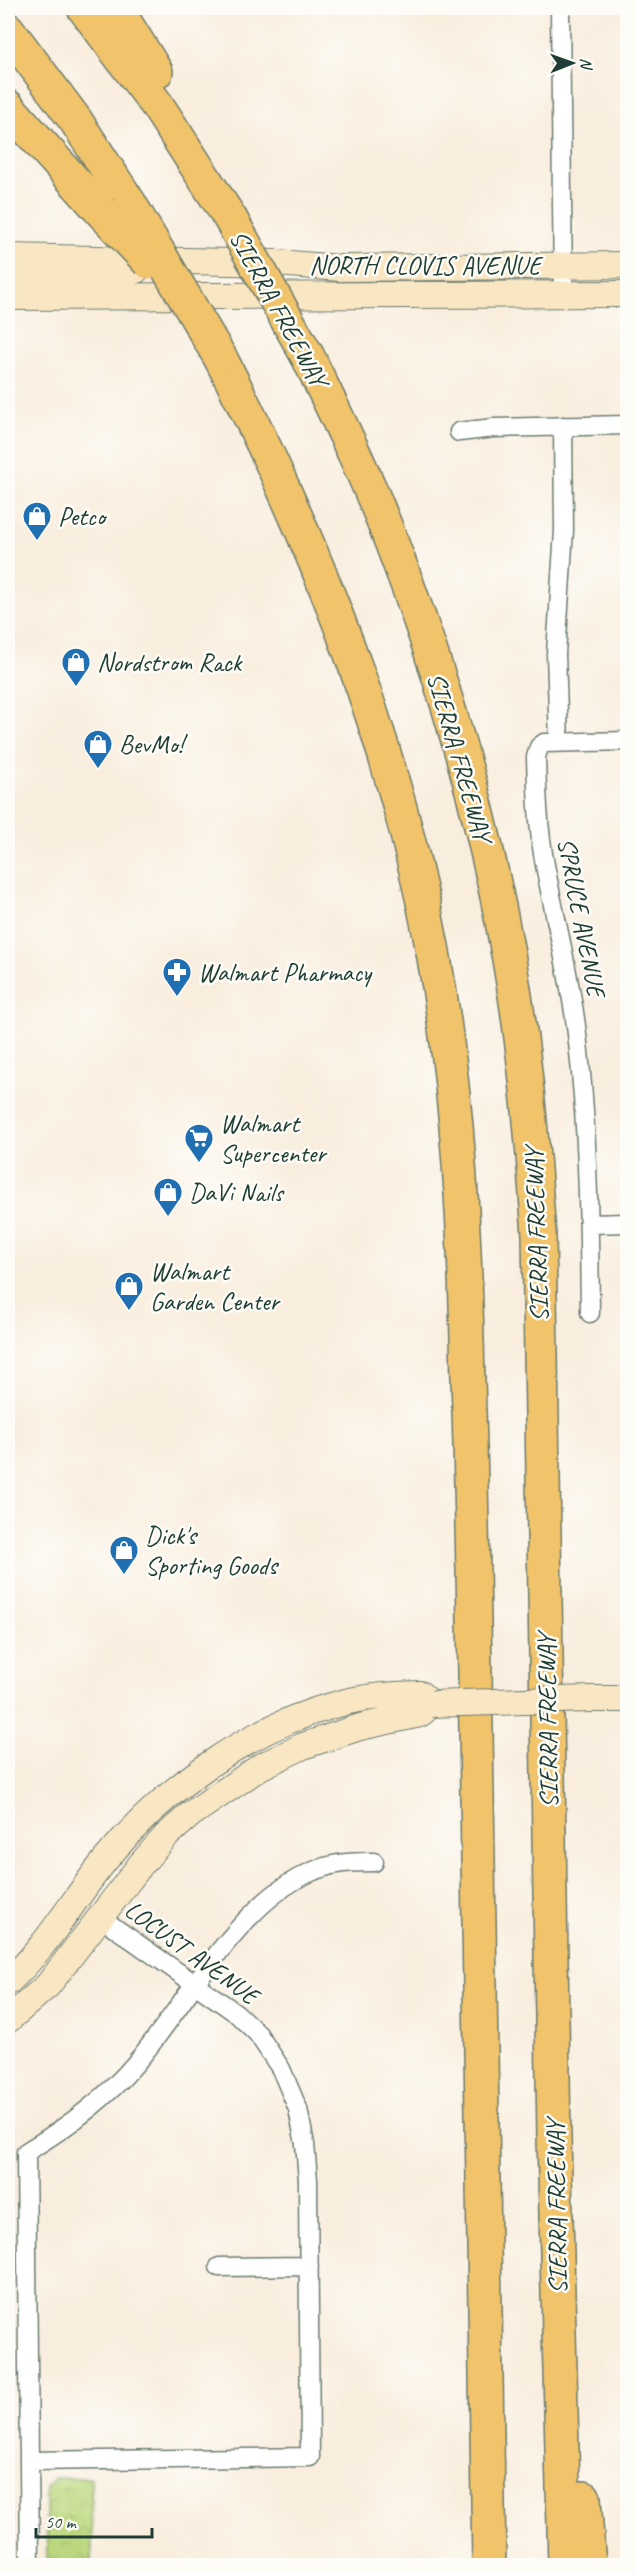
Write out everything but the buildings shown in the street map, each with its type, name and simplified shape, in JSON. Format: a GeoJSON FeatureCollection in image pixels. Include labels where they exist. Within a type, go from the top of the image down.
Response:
{"type":"FeatureCollection","features":[{"type":"Feature","properties":{"kind":"highway","name":"SIERRA FREEWAY"},"geometry":{"type":"LineString","coordinates":[[84,8],[157,105],[230,218],[308,357],[388,532],[427,641],[457,737],[487,850],[517,1010],[530,1111],[539,1235],[554,2137],[565,2565]]}},
{"type":"Feature","properties":{"kind":"highway"},"geometry":{"type":"LineString","coordinates":[[116,8],[207,155],[230,218]]}},
{"type":"Feature","properties":{"kind":"highway"},"geometry":{"type":"LineString","coordinates":[[8,30],[76,121],[116,207]]}},
{"type":"Feature","properties":{"kind":"highway"},"geometry":{"type":"LineString","coordinates":[[8,107],[116,207],[191,308],[221,359],[270,454],[314,555],[359,675],[386,761],[413,863],[433,952],[453,1086],[464,1218],[473,1551],[489,2565]]}},
{"type":"Feature","properties":{"kind":"highway"},"geometry":{"type":"LineString","coordinates":[[554,2137],[574,2353],[589,2565]]}},
{"type":"Feature","properties":{"kind":"highway"},"geometry":{"type":"LineString","coordinates":[[470,2565],[486,2434]]}},
{"type":"Feature","properties":{"kind":"main road","name":"NORTH CLOVIS AVENUE"},"geometry":{"type":"LineString","coordinates":[[8,257],[277,263],[339,268],[627,265]]}},
{"type":"Feature","properties":{"kind":"main road"},"geometry":{"type":"LineString","coordinates":[[8,278],[97,278],[174,261]]}},
{"type":"Feature","properties":{"kind":"main road","name":"NORTH CLOVIS AVENUE"},"geometry":{"type":"LineString","coordinates":[[8,297],[627,294]]}},
{"type":"Feature","properties":{"kind":"main road"},"geometry":{"type":"LineString","coordinates":[[8,2000],[18,1990],[48,1941],[106,1860],[122,1842],[175,1791],[233,1750],[301,1717],[359,1699],[420,1694],[432,1704]]}},
{"type":"Feature","properties":{"kind":"main road"},"geometry":{"type":"LineString","coordinates":[[190,1814],[260,1767],[303,1746],[360,1727],[420,1714],[432,1704],[627,1698]]}},
{"type":"Feature","properties":{"kind":"main road"},"geometry":{"type":"LineString","coordinates":[[8,2019],[48,1985],[142,1863],[235,1766],[296,1734],[348,1715],[359,1699]]}},
{"type":"Feature","properties":{"kind":"main road"},"geometry":{"type":"LineString","coordinates":[[101,1918],[97,1899],[112,1873],[233,1750]]}},
{"type":"Feature","properties":{"kind":"main road"},"geometry":{"type":"LineString","coordinates":[[8,1982],[48,1941]]}},
{"type":"Feature","properties":{"kind":"street"},"geometry":{"type":"LineString","coordinates":[[560,8],[563,294]]}},
{"type":"Feature","properties":{"kind":"street"},"geometry":{"type":"LineString","coordinates":[[459,432],[494,428],[627,425]]}},
{"type":"Feature","properties":{"kind":"street"},"geometry":{"type":"LineString","coordinates":[[563,426],[564,530],[556,654],[559,741],[627,741]]}},
{"type":"Feature","properties":{"kind":"street","name":"SPRUCE AVENUE"},"geometry":{"type":"LineString","coordinates":[[559,741],[544,743],[539,747],[536,757],[538,818],[545,865],[567,967],[583,1088],[590,1313]]}},
{"type":"Feature","properties":{"kind":"street"},"geometry":{"type":"LineString","coordinates":[[589,1224],[627,1223]]}},
{"type":"Feature","properties":{"kind":"street"},"geometry":{"type":"LineString","coordinates":[[30,2565],[26,2152],[88,2110],[127,2073],[150,2046],[195,1983],[257,1908],[297,1879],[324,1867],[374,1862]]}},
{"type":"Feature","properties":{"kind":"street","name":"LOCUST AVENUE"},"geometry":{"type":"LineString","coordinates":[[29,2461],[310,2457],[308,2180],[305,2144],[298,2109],[281,2068],[258,2034],[236,2013],[101,1918]]}},
{"type":"Feature","properties":{"kind":"street"},"geometry":{"type":"LineString","coordinates":[[219,2267],[309,2266]]}},
{"type":"Feature","properties":{"kind":"green space"},"geometry":{"type":"Polygon","coordinates":[[[55,2478],[91,2478],[92,2565],[47,2565],[46,2486],[55,2478]]]}},
{"type":"Feature","properties":{"kind":"place","name":"Petco"},"geometry":{"type":"Point","coordinates":[37,542]}},
{"type":"Feature","properties":{"kind":"place","name":"Nordstrom Rack"},"geometry":{"type":"Point","coordinates":[76,688]}},
{"type":"Feature","properties":{"kind":"place","name":"BevMo!"},"geometry":{"type":"Point","coordinates":[98,770]}},
{"type":"Feature","properties":{"kind":"place","name":"Walmart Pharmacy"},"geometry":{"type":"Point","coordinates":[177,998]}},
{"type":"Feature","properties":{"kind":"place","name":"Walmart Supercenter"},"geometry":{"type":"Point","coordinates":[199,1164]}},
{"type":"Feature","properties":{"kind":"place","name":"DaVi Nails"},"geometry":{"type":"Point","coordinates":[168,1218]}},
{"type":"Feature","properties":{"kind":"place","name":"Walmart Garden Center"},"geometry":{"type":"Point","coordinates":[129,1312]}},
{"type":"Feature","properties":{"kind":"place","name":"Dick's Sporting Goods"},"geometry":{"type":"Point","coordinates":[124,1576]}}]}
